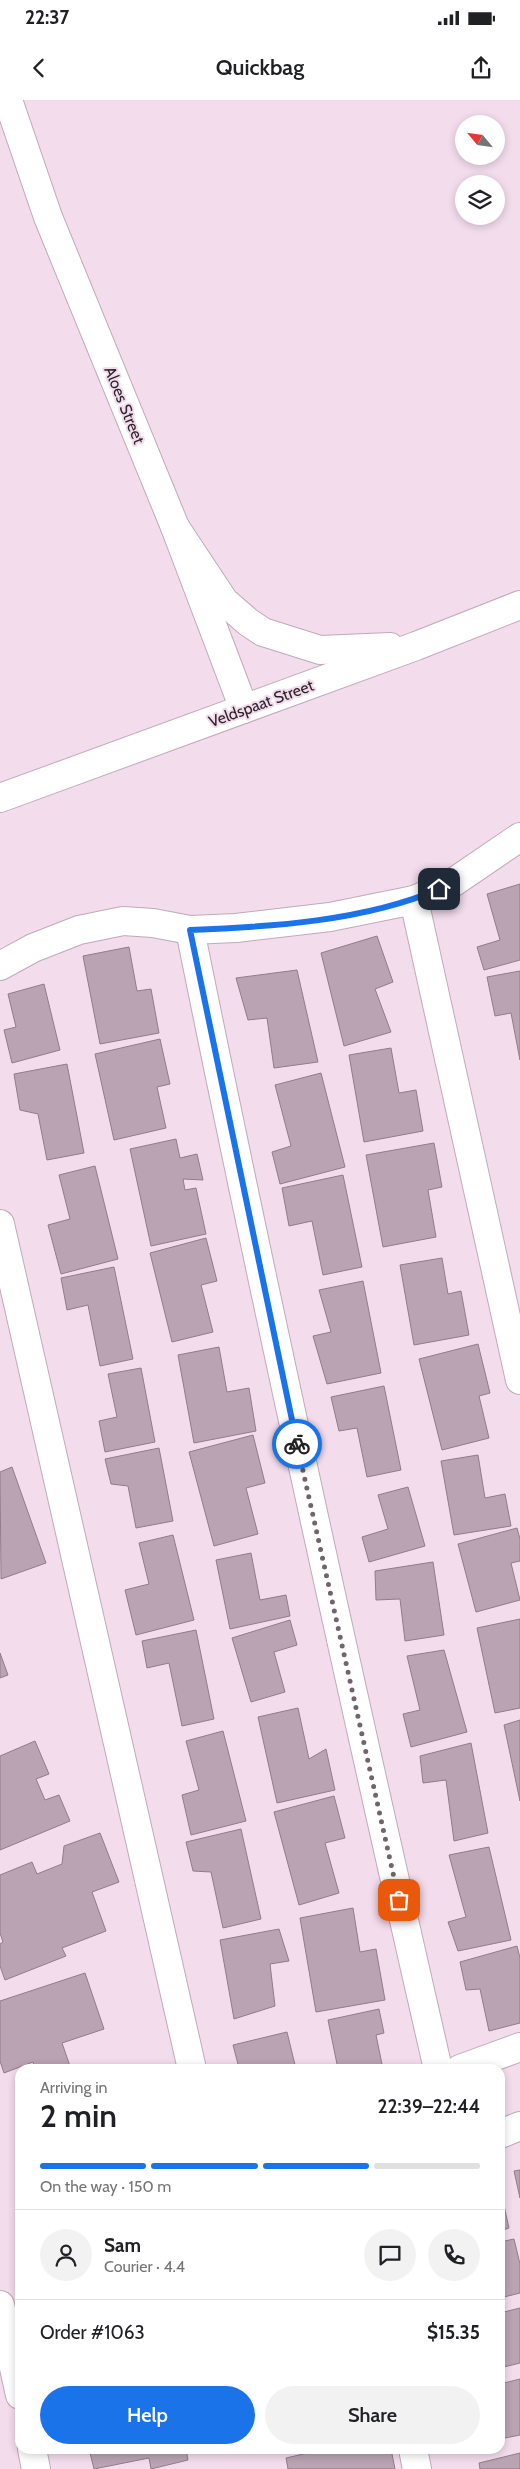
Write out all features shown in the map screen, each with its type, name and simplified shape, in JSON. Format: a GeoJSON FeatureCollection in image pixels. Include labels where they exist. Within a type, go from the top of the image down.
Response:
{"type":"FeatureCollection","features":[{"type":"Feature","properties":{"kind":"street","name":"Aloes Street"},"geometry":{"type":"LineString","coordinates":[[8,100],[48,217],[175,527],[244,709]]}},
{"type":"Feature","properties":{"kind":"street"},"geometry":{"type":"LineString","coordinates":[[175,527],[224,601],[248,622],[263,632],[320,650],[416,646]]}},
{"type":"Feature","properties":{"kind":"street","name":"Veldspaat Street"},"geometry":{"type":"LineString","coordinates":[[0,798],[416,646],[520,605]]}},
{"type":"Feature","properties":{"kind":"street"},"geometry":{"type":"LineString","coordinates":[[0,966],[33,948],[79,930],[123,921],[153,923],[190,930],[236,928],[330,917],[414,900],[452,884],[520,837]]}},
{"type":"Feature","properties":{"kind":"street"},"geometry":{"type":"LineString","coordinates":[[414,900],[520,1380]]}},
{"type":"Feature","properties":{"kind":"street"},"geometry":{"type":"LineString","coordinates":[[190,930],[267,1307],[351,1693],[437,2064]]}},
{"type":"Feature","properties":{"kind":"street"},"geometry":{"type":"LineString","coordinates":[[0,1224],[191,2064]]}},
{"type":"Feature","properties":{"kind":"street"},"geometry":{"type":"LineString","coordinates":[[474,2064],[520,2047]]}},
{"type":"Feature","properties":{"kind":"street"},"geometry":{"type":"LineString","coordinates":[[505,2132],[520,2126]]}},
{"type":"Feature","properties":{"kind":"street"},"geometry":{"type":"LineString","coordinates":[[0,2305],[15,2372]]}},
{"type":"Feature","properties":{"kind":"street"},"geometry":{"type":"LineString","coordinates":[[33,2454],[36,2469]]}},
{"type":"Feature","properties":{"kind":"street"},"geometry":{"type":"LineString","coordinates":[[414,2454],[418,2469]]}},
{"type":"Feature","properties":{"kind":"building"},"geometry":{"type":"Polygon","coordinates":[[[520,884],[520,960],[484,970],[477,947],[500,940],[487,894],[520,884]]]}},
{"type":"Feature","properties":{"kind":"building"},"geometry":{"type":"Polygon","coordinates":[[[377,936],[393,982],[375,989],[391,1032],[344,1046],[321,953],[377,936]]]}},
{"type":"Feature","properties":{"kind":"building"},"geometry":{"type":"Polygon","coordinates":[[[129,947],[137,991],[151,989],[159,1033],[100,1044],[83,956],[129,947]]]}},
{"type":"Feature","properties":{"kind":"building"},"geometry":{"type":"Polygon","coordinates":[[[297,970],[318,1062],[274,1068],[267,1018],[248,1020],[236,978],[297,970]]]}},
{"type":"Feature","properties":{"kind":"building"},"geometry":{"type":"Polygon","coordinates":[[[520,971],[520,1060],[511,1013],[495,1016],[487,977],[520,971]]]}},
{"type":"Feature","properties":{"kind":"building"},"geometry":{"type":"Polygon","coordinates":[[[44,984],[60,1050],[12,1063],[4,1030],[16,1027],[8,994],[44,984]]]}},
{"type":"Feature","properties":{"kind":"building"},"geometry":{"type":"Polygon","coordinates":[[[160,1039],[170,1084],[157,1087],[166,1128],[114,1140],[95,1054],[160,1039]]]}},
{"type":"Feature","properties":{"kind":"building"},"geometry":{"type":"Polygon","coordinates":[[[391,1048],[399,1093],[416,1090],[423,1131],[364,1142],[349,1055],[391,1048]]]}},
{"type":"Feature","properties":{"kind":"building"},"geometry":{"type":"Polygon","coordinates":[[[67,1064],[84,1153],[47,1160],[38,1114],[20,1110],[14,1074],[67,1064]]]}},
{"type":"Feature","properties":{"kind":"building"},"geometry":{"type":"Polygon","coordinates":[[[321,1073],[345,1167],[280,1184],[272,1152],[291,1146],[275,1085],[321,1073]]]}},
{"type":"Feature","properties":{"kind":"building"},"geometry":{"type":"Polygon","coordinates":[[[176,1139],[180,1158],[197,1154],[203,1180],[183,1179],[185,1190],[196,1188],[206,1234],[151,1246],[130,1149],[176,1139]]]}},
{"type":"Feature","properties":{"kind":"building"},"geometry":{"type":"Polygon","coordinates":[[[434,1143],[442,1187],[428,1190],[436,1237],[383,1247],[366,1155],[434,1143]]]}},
{"type":"Feature","properties":{"kind":"building"},"geometry":{"type":"Polygon","coordinates":[[[95,1166],[118,1259],[61,1274],[48,1225],[70,1219],[59,1175],[95,1166]]]}},
{"type":"Feature","properties":{"kind":"building"},"geometry":{"type":"Polygon","coordinates":[[[343,1175],[362,1267],[323,1275],[312,1221],[289,1226],[282,1188],[343,1175]]]}},
{"type":"Feature","properties":{"kind":"building"},"geometry":{"type":"Polygon","coordinates":[[[206,1238],[217,1281],[201,1285],[213,1332],[172,1342],[150,1253],[206,1238]]]}},
{"type":"Feature","properties":{"kind":"building"},"geometry":{"type":"Polygon","coordinates":[[[442,1258],[448,1294],[461,1291],[469,1335],[414,1345],[400,1265],[442,1258]]]}},
{"type":"Feature","properties":{"kind":"building"},"geometry":{"type":"Polygon","coordinates":[[[114,1267],[133,1359],[100,1366],[88,1305],[67,1310],[61,1278],[114,1267]]]}},
{"type":"Feature","properties":{"kind":"building"},"geometry":{"type":"Polygon","coordinates":[[[363,1281],[381,1373],[327,1384],[313,1336],[331,1332],[319,1290],[363,1281]]]}},
{"type":"Feature","properties":{"kind":"building"},"geometry":{"type":"Polygon","coordinates":[[[478,1344],[490,1393],[479,1396],[489,1438],[442,1450],[419,1359],[478,1344]]]}},
{"type":"Feature","properties":{"kind":"building"},"geometry":{"type":"Polygon","coordinates":[[[219,1347],[227,1392],[249,1388],[256,1431],[194,1443],[178,1355],[219,1347]]]}},
{"type":"Feature","properties":{"kind":"building"},"geometry":{"type":"Polygon","coordinates":[[[141,1368],[155,1442],[105,1452],[99,1421],[117,1417],[108,1374],[141,1368]]]}},
{"type":"Feature","properties":{"kind":"building"},"geometry":{"type":"Polygon","coordinates":[[[384,1386],[401,1470],[367,1477],[357,1428],[339,1431],[331,1397],[384,1386]]]}},
{"type":"Feature","properties":{"kind":"building"},"geometry":{"type":"Polygon","coordinates":[[[253,1435],[265,1483],[246,1488],[258,1534],[214,1546],[189,1452],[253,1435]]]}},
{"type":"Feature","properties":{"kind":"building"},"geometry":{"type":"Polygon","coordinates":[[[159,1448],[173,1521],[136,1528],[128,1486],[111,1484],[105,1459],[159,1448]]]}},
{"type":"Feature","properties":{"kind":"building"},"geometry":{"type":"Polygon","coordinates":[[[478,1455],[485,1498],[505,1494],[511,1526],[454,1535],[441,1461],[478,1455]]]}},
{"type":"Feature","properties":{"kind":"building"},"geometry":{"type":"Polygon","coordinates":[[[12,1467],[46,1563],[1,1579],[0,1472],[12,1467]]]}},
{"type":"Feature","properties":{"kind":"building"},"geometry":{"type":"Polygon","coordinates":[[[408,1487],[425,1546],[369,1562],[362,1537],[388,1529],[378,1495],[408,1487]]]}},
{"type":"Feature","properties":{"kind":"building"},"geometry":{"type":"Polygon","coordinates":[[[517,1528],[520,1539],[520,1561],[511,1563],[520,1600],[476,1612],[458,1544],[517,1528]]]}},
{"type":"Feature","properties":{"kind":"building"},"geometry":{"type":"Polygon","coordinates":[[[173,1535],[194,1620],[136,1635],[125,1590],[149,1584],[139,1543],[173,1535]]]}},
{"type":"Feature","properties":{"kind":"building"},"geometry":{"type":"Polygon","coordinates":[[[251,1553],[260,1600],[286,1595],[290,1616],[230,1629],[216,1560],[251,1553]]]}},
{"type":"Feature","properties":{"kind":"building"},"geometry":{"type":"Polygon","coordinates":[[[433,1562],[444,1635],[405,1641],[400,1599],[376,1600],[375,1571],[433,1562]]]}},
{"type":"Feature","properties":{"kind":"building"},"geometry":{"type":"Polygon","coordinates":[[[520,1619],[520,1708],[495,1713],[477,1628],[520,1619]]]}},
{"type":"Feature","properties":{"kind":"building"},"geometry":{"type":"Polygon","coordinates":[[[290,1620],[297,1645],[274,1652],[285,1692],[251,1702],[232,1638],[290,1620]]]}},
{"type":"Feature","properties":{"kind":"building"},"geometry":{"type":"Polygon","coordinates":[[[196,1630],[214,1719],[182,1726],[169,1663],[147,1668],[142,1641],[196,1630]]]}},
{"type":"Feature","properties":{"kind":"building"},"geometry":{"type":"Polygon","coordinates":[[[444,1650],[467,1732],[411,1747],[403,1714],[420,1710],[407,1656],[444,1650]]]}},
{"type":"Feature","properties":{"kind":"building"},"geometry":{"type":"Polygon","coordinates":[[[0,1653],[8,1675],[0,1678],[0,1653]]]}},
{"type":"Feature","properties":{"kind":"building"},"geometry":{"type":"Polygon","coordinates":[[[298,1708],[309,1759],[326,1749],[335,1790],[277,1803],[258,1717],[298,1708]]]}},
{"type":"Feature","properties":{"kind":"building"},"geometry":{"type":"Polygon","coordinates":[[[520,1720],[520,1801],[504,1725],[520,1720]]]}},
{"type":"Feature","properties":{"kind":"building"},"geometry":{"type":"Polygon","coordinates":[[[223,1731],[246,1821],[191,1835],[182,1795],[199,1790],[186,1741],[223,1731]]]}},
{"type":"Feature","properties":{"kind":"building"},"geometry":{"type":"Polygon","coordinates":[[[35,1741],[49,1774],[36,1779],[45,1800],[59,1795],[70,1821],[0,1850],[0,1756],[35,1741]]]}},
{"type":"Feature","properties":{"kind":"building"},"geometry":{"type":"Polygon","coordinates":[[[471,1743],[488,1833],[454,1841],[446,1780],[423,1783],[420,1756],[471,1743]]]}},
{"type":"Feature","properties":{"kind":"building"},"geometry":{"type":"Polygon","coordinates":[[[334,1796],[345,1838],[325,1843],[339,1893],[299,1905],[274,1812],[334,1796]]]}},
{"type":"Feature","properties":{"kind":"building"},"geometry":{"type":"Polygon","coordinates":[[[241,1829],[261,1919],[223,1928],[211,1872],[193,1871],[186,1842],[241,1829]]]}},
{"type":"Feature","properties":{"kind":"building"},"geometry":{"type":"Polygon","coordinates":[[[100,1833],[119,1882],[92,1892],[106,1931],[62,1948],[66,1956],[5,1980],[0,1966],[0,1944],[3,1942],[0,1933],[0,1875],[32,1862],[37,1874],[62,1864],[64,1846],[100,1833]]]}},
{"type":"Feature","properties":{"kind":"building"},"geometry":{"type":"Polygon","coordinates":[[[489,1847],[511,1940],[458,1951],[448,1922],[466,1917],[449,1855],[489,1847]]]}},
{"type":"Feature","properties":{"kind":"building"},"geometry":{"type":"Polygon","coordinates":[[[353,1908],[360,1952],[376,1949],[385,2000],[316,2012],[300,1918],[353,1908]]]}},
{"type":"Feature","properties":{"kind":"building"},"geometry":{"type":"Polygon","coordinates":[[[279,1929],[289,1961],[270,1964],[275,2006],[234,2019],[220,1940],[279,1929]]]}},
{"type":"Feature","properties":{"kind":"building"},"geometry":{"type":"Polygon","coordinates":[[[517,1946],[520,1958],[520,2023],[489,2031],[480,1989],[466,1990],[460,1962],[517,1946]]]}},
{"type":"Feature","properties":{"kind":"building"},"geometry":{"type":"Polygon","coordinates":[[[85,1973],[104,2029],[62,2043],[69,2064],[34,2064],[33,2062],[15,2064],[15,2069],[4,2073],[0,2061],[0,2001],[85,1973]]]}},
{"type":"Feature","properties":{"kind":"building"},"geometry":{"type":"Polygon","coordinates":[[[379,2009],[384,2033],[376,2035],[382,2064],[337,2064],[328,2020],[379,2009]]]}},
{"type":"Feature","properties":{"kind":"building"},"geometry":{"type":"Polygon","coordinates":[[[287,2032],[295,2064],[238,2064],[233,2045],[287,2032]]]}},
{"type":"Feature","properties":{"kind":"building"},"geometry":{"type":"Polygon","coordinates":[[[520,2170],[520,2198],[514,2171],[520,2170]]]}},
{"type":"Feature","properties":{"kind":"building"},"geometry":{"type":"Polygon","coordinates":[[[505,2210],[509,2228],[505,2229],[505,2210]]]}},
{"type":"Feature","properties":{"kind":"building"},"geometry":{"type":"Polygon","coordinates":[[[514,2239],[520,2264],[520,2293],[505,2297],[505,2241],[514,2239]]]}},
{"type":"Feature","properties":{"kind":"building"},"geometry":{"type":"Polygon","coordinates":[[[520,2308],[520,2363],[505,2367],[505,2312],[520,2308]]]}},
{"type":"Feature","properties":{"kind":"building"},"geometry":{"type":"Polygon","coordinates":[[[520,2379],[520,2435],[505,2438],[505,2383],[520,2379]]]}},
{"type":"Feature","properties":{"kind":"building"},"geometry":{"type":"Polygon","coordinates":[[[520,2453],[520,2469],[480,2469],[479,2463],[520,2453]]]}},
{"type":"Feature","properties":{"kind":"building"},"geometry":{"type":"Polygon","coordinates":[[[90,2454],[187,2454],[188,2460],[151,2469],[149,2458],[94,2469],[90,2454]]]}},
{"type":"Feature","properties":{"kind":"building"},"geometry":{"type":"Polygon","coordinates":[[[303,2454],[392,2454],[395,2469],[288,2469],[286,2458],[303,2454]]]}},
{"type":"Feature","properties":{"kind":"way so far"},"geometry":{"type":"LineString","coordinates":[[297,1444],[351,1693],[399,1900]]}},
{"type":"Feature","properties":{"kind":"route"},"geometry":{"type":"LineString","coordinates":[[297,1444],[260,1278],[190,930],[236,928],[330,917],[414,900],[439,889]]}}]}
